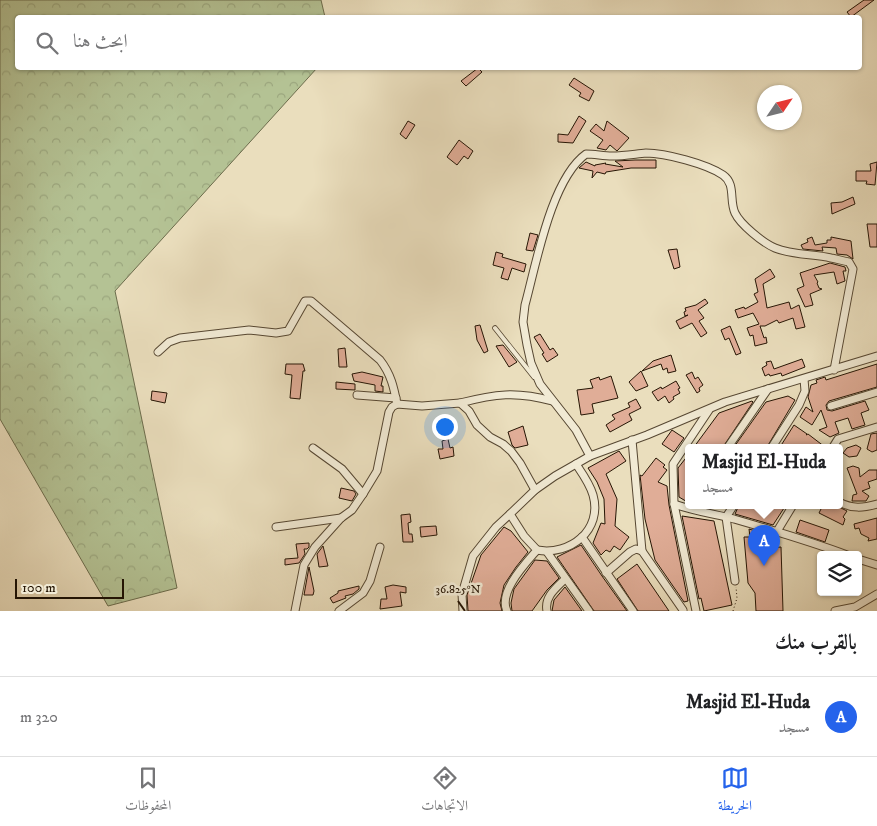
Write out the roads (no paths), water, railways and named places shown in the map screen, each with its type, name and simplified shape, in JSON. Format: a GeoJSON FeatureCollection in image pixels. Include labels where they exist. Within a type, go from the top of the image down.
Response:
{"type":"FeatureCollection","features":[{"type":"Feature","properties":{"kind":"street"},"geometry":{"type":"LineString","coordinates":[[590,456],[576,430],[540,384],[531,363],[523,322],[525,305],[555,198],[578,160],[586,154],[613,156],[649,153],[682,159],[711,169],[722,174],[729,182],[734,211],[740,221],[765,242],[774,248],[849,262],[853,269],[834,370]]}},
{"type":"Feature","properties":{"kind":"street"},"geometry":{"type":"LineString","coordinates":[[158,352],[169,342],[180,338],[249,330],[276,333],[288,331],[304,301],[308,300],[315,303],[380,360],[390,375],[397,401]]}},
{"type":"Feature","properties":{"kind":"street"},"geometry":{"type":"LineString","coordinates":[[463,611],[462,594],[473,556],[496,527],[535,490],[576,464],[590,456],[768,388],[804,379],[877,356]]}},
{"type":"Feature","properties":{"kind":"street"},"geometry":{"type":"LineString","coordinates":[[774,444],[799,405],[805,392],[804,379]]}},
{"type":"Feature","properties":{"kind":"street"},"geometry":{"type":"LineString","coordinates":[[730,444],[768,388]]}},
{"type":"Feature","properties":{"kind":"street"},"geometry":{"type":"LineString","coordinates":[[832,406],[877,392]]}},
{"type":"Feature","properties":{"kind":"street"},"geometry":{"type":"LineString","coordinates":[[358,396],[422,406],[460,403],[484,397],[510,394],[552,401]]}},
{"type":"Feature","properties":{"kind":"street"},"geometry":{"type":"LineString","coordinates":[[295,611],[304,565],[315,547],[341,518],[352,510],[377,471],[389,412],[397,401]]}},
{"type":"Feature","properties":{"kind":"street"},"geometry":{"type":"LineString","coordinates":[[460,403],[469,411],[476,425],[511,451],[535,490]]}},
{"type":"Feature","properties":{"kind":"street"},"geometry":{"type":"LineString","coordinates":[[686,444],[710,409]]}},
{"type":"Feature","properties":{"kind":"street"},"geometry":{"type":"LineString","coordinates":[[835,444],[838,439],[877,427]]}},
{"type":"Feature","properties":{"kind":"street"},"geometry":{"type":"LineString","coordinates":[[632,440],[642,551],[683,610]]}},
{"type":"Feature","properties":{"kind":"street"},"geometry":{"type":"LineString","coordinates":[[685,446],[673,464],[674,504],[696,611]]}},
{"type":"Feature","properties":{"kind":"street"},"geometry":{"type":"LineString","coordinates":[[313,448],[342,469],[363,494]]}},
{"type":"Feature","properties":{"kind":"street"},"geometry":{"type":"LineString","coordinates":[[510,514],[524,536],[537,550],[547,552],[570,547],[589,528],[595,514],[593,495],[576,464]]}},
{"type":"Feature","properties":{"kind":"street"},"geometry":{"type":"LineString","coordinates":[[674,504],[685,506]]}},
{"type":"Feature","properties":{"kind":"street"},"geometry":{"type":"LineString","coordinates":[[843,504],[848,507],[867,507],[877,504]]}},
{"type":"Feature","properties":{"kind":"street"},"geometry":{"type":"LineString","coordinates":[[698,509],[776,533],[791,535],[836,551]]}},
{"type":"Feature","properties":{"kind":"street"},"geometry":{"type":"LineString","coordinates":[[731,509],[726,517],[735,581]]}},
{"type":"Feature","properties":{"kind":"street"},"geometry":{"type":"LineString","coordinates":[[776,533],[791,509]]}},
{"type":"Feature","properties":{"kind":"street"},"geometry":{"type":"LineString","coordinates":[[276,527],[341,518]]}},
{"type":"Feature","properties":{"kind":"street"},"geometry":{"type":"LineString","coordinates":[[582,537],[633,611]]}},
{"type":"Feature","properties":{"kind":"street"},"geometry":{"type":"LineString","coordinates":[[338,611],[364,593],[370,581],[380,547]]}},
{"type":"Feature","properties":{"kind":"street"},"geometry":{"type":"LineString","coordinates":[[606,573],[630,552],[636,549],[642,551]]}},
{"type":"Feature","properties":{"kind":"street"},"geometry":{"type":"LineString","coordinates":[[507,611],[504,605],[510,586],[522,567],[537,550]]}},
{"type":"Feature","properties":{"kind":"street"},"geometry":{"type":"LineString","coordinates":[[547,552],[565,580],[589,611]]}},
{"type":"Feature","properties":{"kind":"street"},"geometry":{"type":"LineString","coordinates":[[862,560],[877,565]]}},
{"type":"Feature","properties":{"kind":"street"},"geometry":{"type":"LineString","coordinates":[[547,611],[548,599],[552,592],[565,580]]}},
{"type":"Feature","properties":{"kind":"street"},"geometry":{"type":"LineString","coordinates":[[835,611],[855,607],[877,594]]}},
{"type":"Feature","properties":{"kind":"lane"},"geometry":{"type":"LineString","coordinates":[[495,328],[540,384]]}},
{"type":"Feature","properties":{"kind":"place","name":"Masjid El-Huda"},"geometry":{"type":"Point","coordinates":[764,566]}}]}
